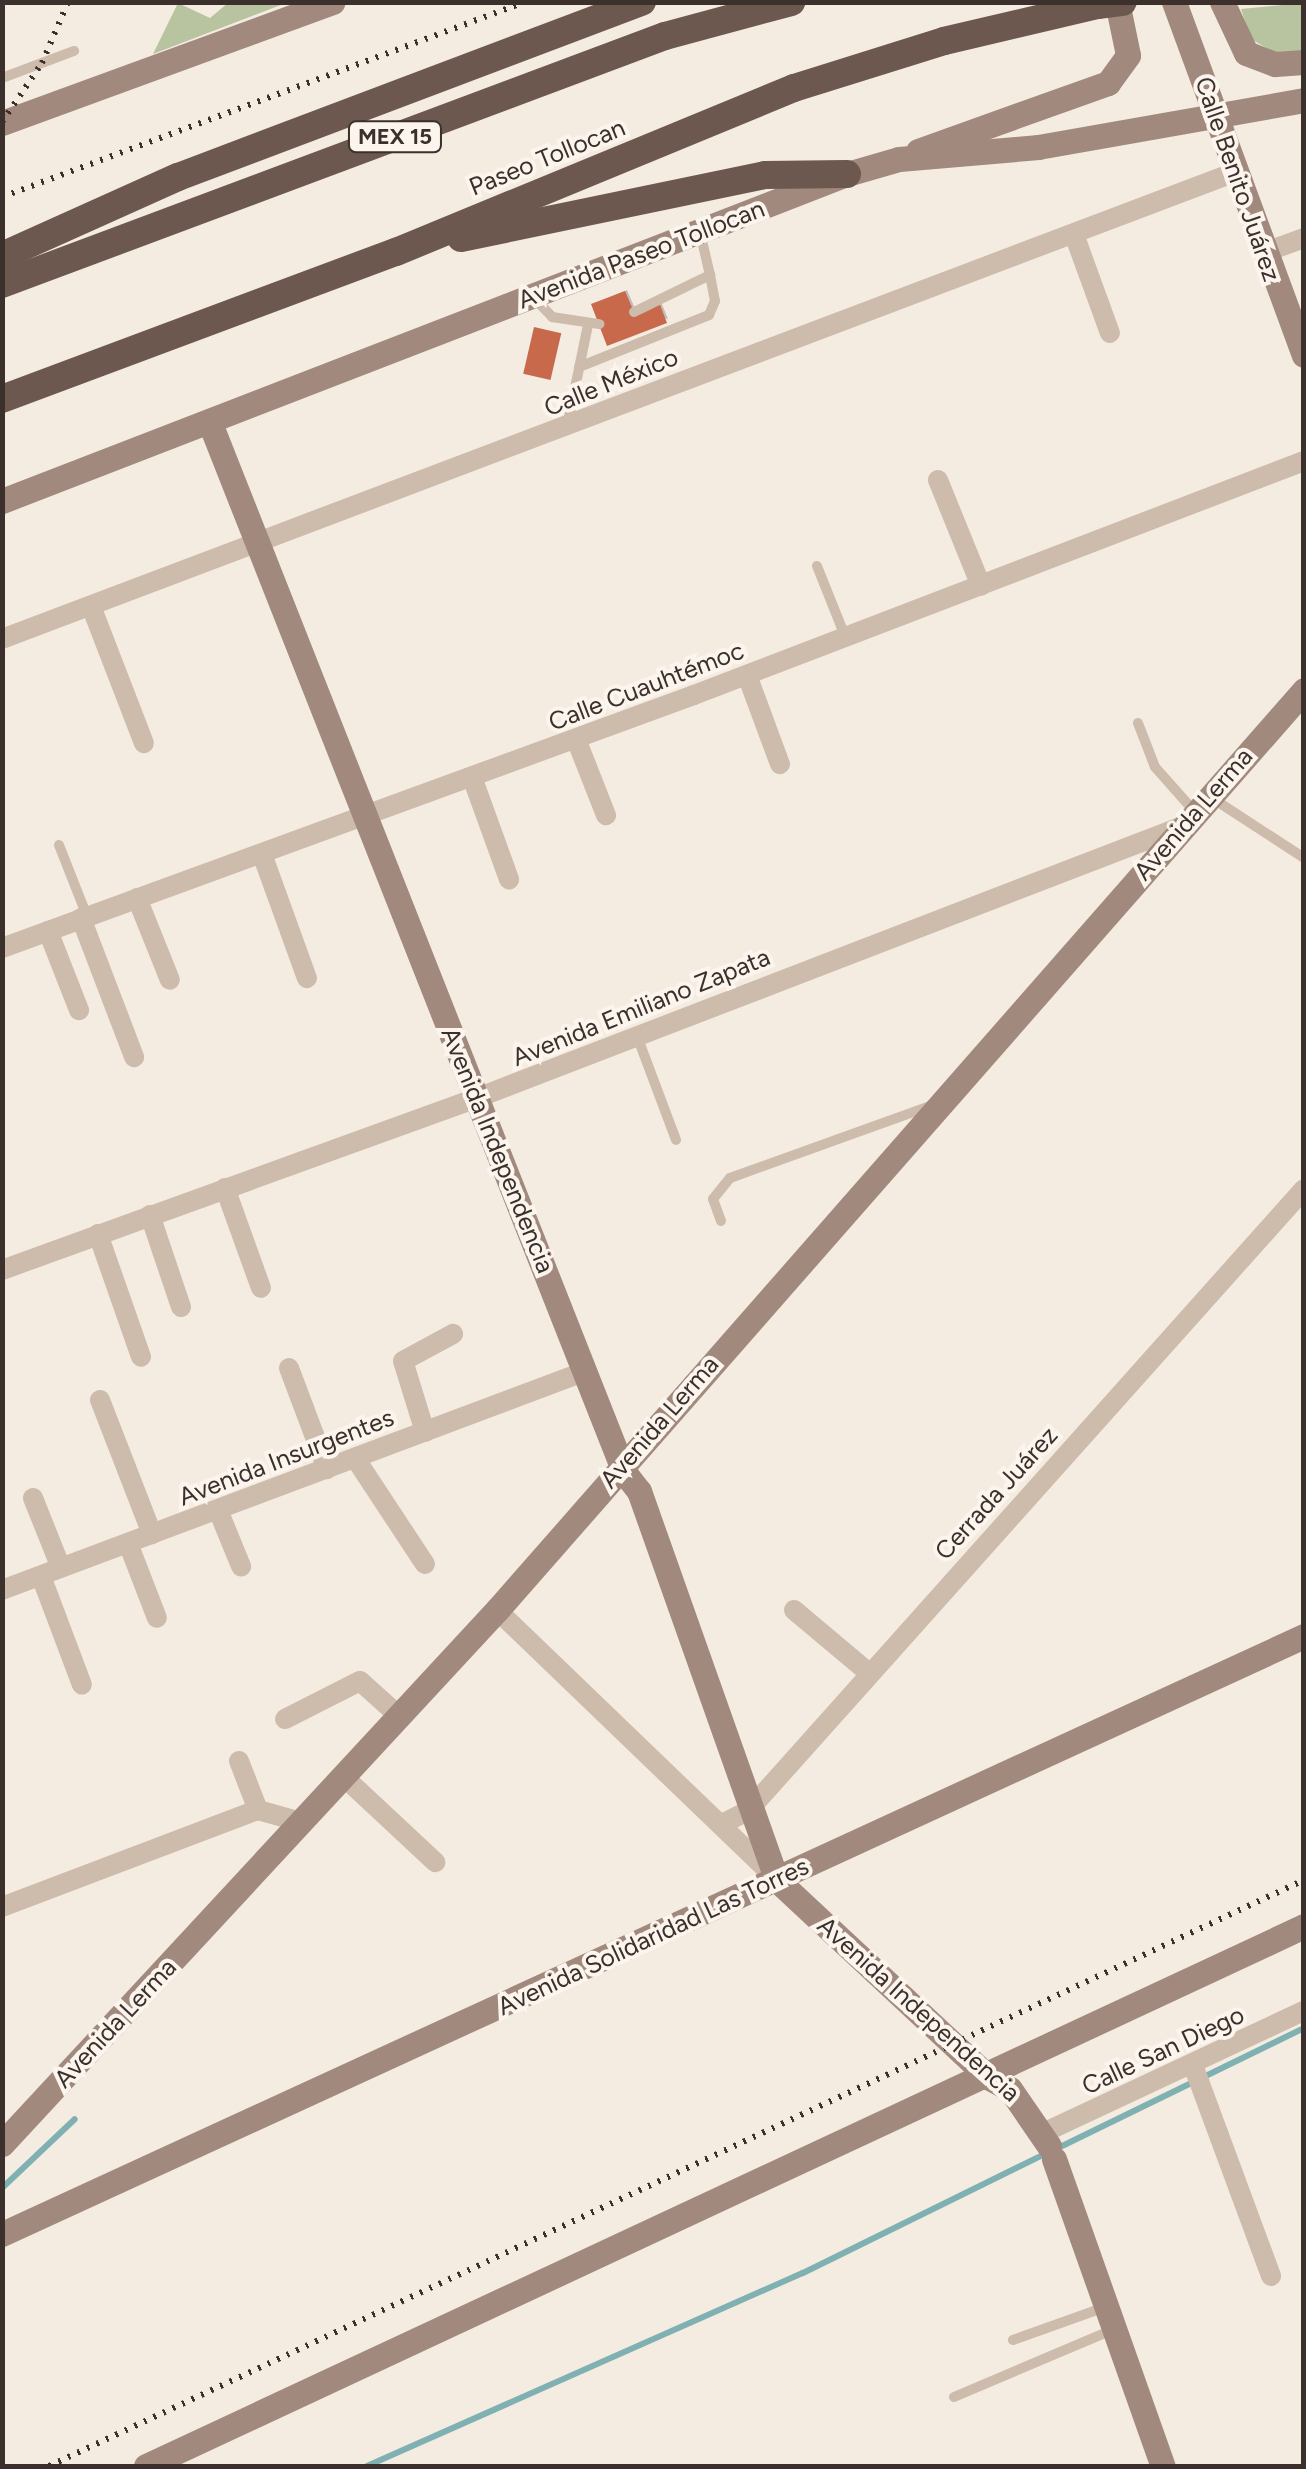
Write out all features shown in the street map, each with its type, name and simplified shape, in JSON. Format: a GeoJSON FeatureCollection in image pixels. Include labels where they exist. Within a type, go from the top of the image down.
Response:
{"type":"FeatureCollection","features":[{"type":"Feature","properties":{"kind":"highway"},"geometry":{"type":"LineString","coordinates":[[2,256],[178,178],[642,2]]}},
{"type":"Feature","properties":{"kind":"highway","name":"MEX 15"},"geometry":{"type":"LineString","coordinates":[[2,284],[665,36],[791,2]]}},
{"type":"Feature","properties":{"kind":"highway","name":"Paseo Tollocan"},"geometry":{"type":"LineString","coordinates":[[2,398],[396,252],[794,88],[944,40],[1113,4]]}},
{"type":"Feature","properties":{"kind":"highway"},"geometry":{"type":"LineString","coordinates":[[396,252],[765,175],[847,174]]}},
{"type":"Feature","properties":{"kind":"main road"},"geometry":{"type":"LineString","coordinates":[[2,123],[333,2]]}},
{"type":"Feature","properties":{"kind":"main road","name":"Calle Benito Juárez"},"geometry":{"type":"LineString","coordinates":[[1174,2],[1238,170],[1263,253],[1304,355]]}},
{"type":"Feature","properties":{"kind":"main road"},"geometry":{"type":"LineString","coordinates":[[1222,2],[1246,54],[1274,64],[1304,62]]}},
{"type":"Feature","properties":{"kind":"main road"},"geometry":{"type":"LineString","coordinates":[[900,160],[976,126],[1108,83],[1128,55],[1113,4]]}},
{"type":"Feature","properties":{"kind":"main road","name":"Avenida Paseo Tollocan"},"geometry":{"type":"LineString","coordinates":[[2,500],[210,423],[847,174],[900,160],[1038,147],[1304,100]]}},
{"type":"Feature","properties":{"kind":"main road","name":"Avenida Independencia"},"geometry":{"type":"LineString","coordinates":[[210,423],[628,1476],[748,1812],[777,1880],[988,2077],[1022,2101],[1049,2146],[1163,2466]]}},
{"type":"Feature","properties":{"kind":"main road","name":"Avenida Lerma"},"geometry":{"type":"LineString","coordinates":[[2,2144],[399,1716],[506,1617],[939,1103],[1304,690]]}},
{"type":"Feature","properties":{"kind":"main road","name":"Avenida Solidaridad Las Torres"},"geometry":{"type":"LineString","coordinates":[[2,2234],[1304,1636]]}},
{"type":"Feature","properties":{"kind":"main road"},"geometry":{"type":"LineString","coordinates":[[146,2466],[988,2077],[1304,1926]]}},
{"type":"Feature","properties":{"kind":"street","name":"Calle México"},"geometry":{"type":"LineString","coordinates":[[2,639],[1075,236],[1238,170]]}},
{"type":"Feature","properties":{"kind":"street"},"geometry":{"type":"LineString","coordinates":[[1075,236],[1110,333]]}},
{"type":"Feature","properties":{"kind":"street"},"geometry":{"type":"LineString","coordinates":[[1263,253],[1304,238]]}},
{"type":"Feature","properties":{"kind":"street","name":"Calle Cuauhtémoc"},"geometry":{"type":"LineString","coordinates":[[2,948],[576,739],[1304,461]]}},
{"type":"Feature","properties":{"kind":"street"},"geometry":{"type":"LineString","coordinates":[[938,480],[981,586]]}},
{"type":"Feature","properties":{"kind":"street"},"geometry":{"type":"LineString","coordinates":[[92,606],[144,743]]}},
{"type":"Feature","properties":{"kind":"street"},"geometry":{"type":"LineString","coordinates":[[748,674],[780,764]]}},
{"type":"Feature","properties":{"kind":"street"},"geometry":{"type":"LineString","coordinates":[[576,739],[606,815]]}},
{"type":"Feature","properties":{"kind":"street"},"geometry":{"type":"LineString","coordinates":[[472,777],[509,879]]}},
{"type":"Feature","properties":{"kind":"street","name":"Avenida Emiliano Zapata"},"geometry":{"type":"LineString","coordinates":[[2,1270],[477,1098],[1195,811]]}},
{"type":"Feature","properties":{"kind":"street"},"geometry":{"type":"LineString","coordinates":[[262,854],[307,978]]}},
{"type":"Feature","properties":{"kind":"street"},"geometry":{"type":"LineString","coordinates":[[137,898],[170,980]]}},
{"type":"Feature","properties":{"kind":"street"},"geometry":{"type":"LineString","coordinates":[[84,917],[134,1057]]}},
{"type":"Feature","properties":{"kind":"street"},"geometry":{"type":"LineString","coordinates":[[48,931],[80,1010]]}},
{"type":"Feature","properties":{"kind":"street"},"geometry":{"type":"LineString","coordinates":[[225,1188],[261,1288]]}},
{"type":"Feature","properties":{"kind":"street","name":"Cerrada Juárez"},"geometry":{"type":"LineString","coordinates":[[722,1824],[748,1812],[868,1672],[1304,1189]]}},
{"type":"Feature","properties":{"kind":"street"},"geometry":{"type":"LineString","coordinates":[[150,1215],[181,1307]]}},
{"type":"Feature","properties":{"kind":"street"},"geometry":{"type":"LineString","coordinates":[[98,1234],[142,1358]]}},
{"type":"Feature","properties":{"kind":"street"},"geometry":{"type":"LineString","coordinates":[[425,1432],[404,1356],[452,1334]]}},
{"type":"Feature","properties":{"kind":"street"},"geometry":{"type":"LineString","coordinates":[[289,1368],[327,1468]]}},
{"type":"Feature","properties":{"kind":"street","name":"Avenida Insurgentes"},"geometry":{"type":"LineString","coordinates":[[2,1590],[586,1371]]}},
{"type":"Feature","properties":{"kind":"street"},"geometry":{"type":"LineString","coordinates":[[100,1400],[152,1534]]}},
{"type":"Feature","properties":{"kind":"street"},"geometry":{"type":"LineString","coordinates":[[355,1458],[425,1564]]}},
{"type":"Feature","properties":{"kind":"street"},"geometry":{"type":"LineString","coordinates":[[33,1498],[62,1568]]}},
{"type":"Feature","properties":{"kind":"street"},"geometry":{"type":"LineString","coordinates":[[218,1510],[240,1566]]}},
{"type":"Feature","properties":{"kind":"street"},"geometry":{"type":"LineString","coordinates":[[128,1543],[156,1618]]}},
{"type":"Feature","properties":{"kind":"street"},"geometry":{"type":"LineString","coordinates":[[41,1576],[82,1685]]}},
{"type":"Feature","properties":{"kind":"street"},"geometry":{"type":"LineString","coordinates":[[794,1610],[868,1672]]}},
{"type":"Feature","properties":{"kind":"street","name":"Avenida Independencia"},"geometry":{"type":"LineString","coordinates":[[506,1617],[777,1880]]}},
{"type":"Feature","properties":{"kind":"street"},"geometry":{"type":"LineString","coordinates":[[285,1720],[360,1681],[399,1716]]}},
{"type":"Feature","properties":{"kind":"street"},"geometry":{"type":"LineString","coordinates":[[239,1761],[258,1810]]}},
{"type":"Feature","properties":{"kind":"street"},"geometry":{"type":"LineString","coordinates":[[344,1776],[435,1862]]}},
{"type":"Feature","properties":{"kind":"street"},"geometry":{"type":"LineString","coordinates":[[2,1907],[258,1810],[301,1822]]}},
{"type":"Feature","properties":{"kind":"street","name":"Calle San Diego"},"geometry":{"type":"LineString","coordinates":[[1049,2146],[1199,2077],[1304,2011]]}},
{"type":"Feature","properties":{"kind":"street"},"geometry":{"type":"LineString","coordinates":[[1199,2077],[1272,2276]]}},
{"type":"Feature","properties":{"kind":"lane"},"geometry":{"type":"LineString","coordinates":[[2,78],[74,51]]}},
{"type":"Feature","properties":{"kind":"lane"},"geometry":{"type":"LineString","coordinates":[[579,367],[709,315],[716,301],[700,232]]}},
{"type":"Feature","properties":{"kind":"lane"},"geometry":{"type":"LineString","coordinates":[[634,312],[710,276]]}},
{"type":"Feature","properties":{"kind":"lane"},"geometry":{"type":"LineString","coordinates":[[532,296],[552,317],[594,324],[579,367],[566,428]]}},
{"type":"Feature","properties":{"kind":"lane"},"geometry":{"type":"LineString","coordinates":[[817,566],[846,638]]}},
{"type":"Feature","properties":{"kind":"lane"},"geometry":{"type":"LineString","coordinates":[[1138,722],[1155,767],[1195,811],[1304,858]]}},
{"type":"Feature","properties":{"kind":"lane"},"geometry":{"type":"LineString","coordinates":[[59,846],[84,917]]}},
{"type":"Feature","properties":{"kind":"lane"},"geometry":{"type":"LineString","coordinates":[[637,1035],[676,1140]]}},
{"type":"Feature","properties":{"kind":"lane"},"geometry":{"type":"LineString","coordinates":[[721,1222],[714,1199],[730,1178],[939,1103]]}},
{"type":"Feature","properties":{"kind":"lane"},"geometry":{"type":"LineString","coordinates":[[1013,2340],[1110,2318]]}},
{"type":"Feature","properties":{"kind":"lane"},"geometry":{"type":"LineString","coordinates":[[954,2398],[1110,2318]]}},
{"type":"Feature","properties":{"kind":"green space"},"geometry":{"type":"Polygon","coordinates":[[[178,3],[210,18],[228,3],[286,3],[153,54],[178,3]]]}},
{"type":"Feature","properties":{"kind":"green space"},"geometry":{"type":"Polygon","coordinates":[[[1303,3],[1303,55],[1282,57],[1251,39],[1241,9],[1303,3]]]}},
{"type":"Feature","properties":{"kind":"building"},"geometry":{"type":"Polygon","coordinates":[[[625,291],[634,312],[659,302],[667,323],[607,346],[591,304],[625,291]]]}},
{"type":"Feature","properties":{"kind":"building"},"geometry":{"type":"Polygon","coordinates":[[[534,327],[561,333],[550,380],[523,374],[534,327]]]}},
{"type":"Feature","properties":{"kind":"waterway"},"geometry":{"type":"LineString","coordinates":[[1058,2148],[1304,2028]]}},
{"type":"Feature","properties":{"kind":"waterway"},"geometry":{"type":"LineString","coordinates":[[2,2188],[75,2119]]}},
{"type":"Feature","properties":{"kind":"waterway"},"geometry":{"type":"LineString","coordinates":[[367,2466],[803,2273],[1047,2153]]}},
{"type":"Feature","properties":{"kind":"railway"},"geometry":{"type":"LineString","coordinates":[[2,122],[42,63],[68,2]]}},
{"type":"Feature","properties":{"kind":"railway"},"geometry":{"type":"LineString","coordinates":[[2,197],[525,2]]}},
{"type":"Feature","properties":{"kind":"railway"},"geometry":{"type":"LineString","coordinates":[[49,2466],[1304,1880]]}}]}
